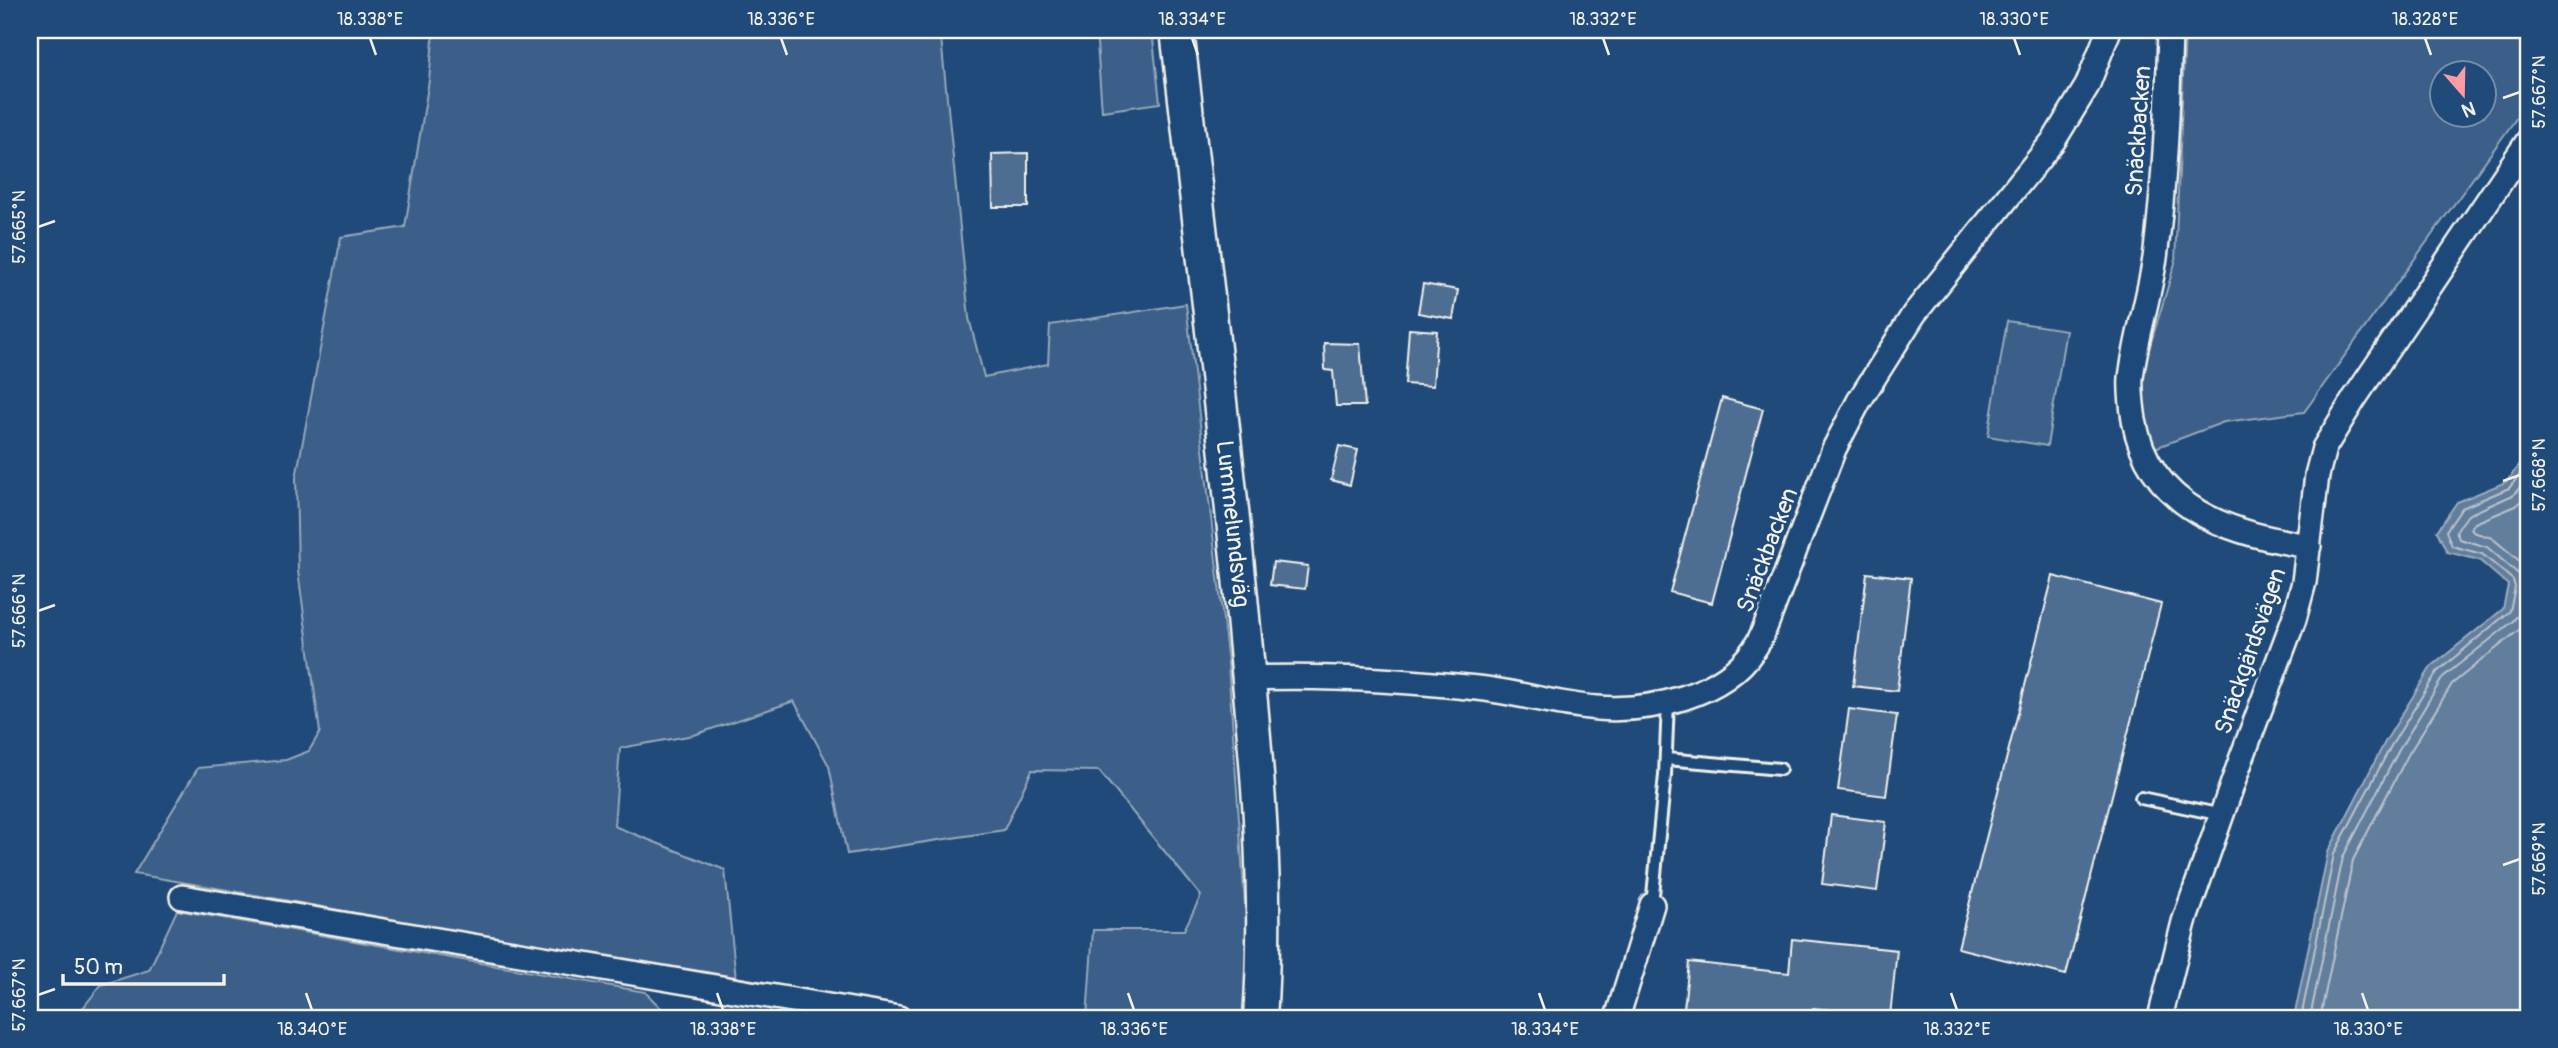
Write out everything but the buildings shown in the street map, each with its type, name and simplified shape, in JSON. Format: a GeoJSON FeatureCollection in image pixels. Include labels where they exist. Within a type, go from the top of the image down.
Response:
{"type":"FeatureCollection","features":[{"type":"Feature","properties":{"kind":"main road","name":"Lummelundsväg"},"geometry":{"type":"LineString","coordinates":[[1177,30],[1212,325],[1249,678],[1259,804],[1264,959],[1260,1018]]}},
{"type":"Feature","properties":{"kind":"street","name":"Snäckbacken"},"geometry":{"type":"LineString","coordinates":[[1249,678],[1377,680],[1479,688],[1597,708],[1635,708],[1668,702],[1718,682],[1738,667],[1754,649],[1766,625],[1834,449],[1859,401],[1914,314],[2054,139],[2087,86],[2109,30]]}},
{"type":"Feature","properties":{"kind":"street","name":"Snäckbacken"},"geometry":{"type":"LineString","coordinates":[[2170,30],[2163,172],[2154,260],[2131,380],[2132,408],[2137,433],[2152,472],[2182,503],[2246,533],[2309,547]]}},
{"type":"Feature","properties":{"kind":"street","name":"Snäckgärdsvägen"},"geometry":{"type":"LineString","coordinates":[[2160,1018],[2184,922],[2294,619],[2304,582],[2316,475],[2324,448],[2354,398],[2528,141]]}},
{"type":"Feature","properties":{"kind":"street"},"geometry":{"type":"LineString","coordinates":[[182,897],[900,1018]]}},
{"type":"Feature","properties":{"kind":"street"},"geometry":{"type":"LineString","coordinates":[[1617,1018],[1652,905]]}},
{"type":"Feature","properties":{"kind":"lane"},"geometry":{"type":"LineString","coordinates":[[1652,905],[1666,759],[1668,702]]}},
{"type":"Feature","properties":{"kind":"lane"},"geometry":{"type":"LineString","coordinates":[[1666,759],[1780,769]]}},
{"type":"Feature","properties":{"kind":"lane"},"geometry":{"type":"LineString","coordinates":[[2141,797],[2222,815]]}},
{"type":"Feature","properties":{"kind":"shaded area"},"geometry":{"type":"Polygon","coordinates":[[[434,30],[947,30],[941,38],[969,318],[984,377],[1048,364],[1050,325],[1186,304],[1228,663],[1248,947],[1244,1018],[1087,1018],[1093,930],[1184,930],[1201,896],[1099,771],[1032,770],[1004,830],[847,854],[829,766],[794,701],[694,735],[620,748],[614,826],[725,870],[736,980],[134,874],[198,768],[286,760],[309,751],[320,732],[298,571],[296,478],[341,237],[405,227],[429,80],[434,30]]]}},
{"type":"Feature","properties":{"kind":"shaded area"},"geometry":{"type":"Polygon","coordinates":[[[1096,30],[1152,30],[1160,103],[1102,111],[1096,30]]]}},
{"type":"Feature","properties":{"kind":"shaded area"},"geometry":{"type":"Polygon","coordinates":[[[2185,30],[2528,30],[2528,102],[2304,412],[2224,422],[2155,448],[2141,423],[2143,369],[2175,263],[2185,30]]]}},
{"type":"Feature","properties":{"kind":"shaded area"},"geometry":{"type":"Polygon","coordinates":[[[2007,321],[2066,330],[2047,446],[1988,436],[2007,321]]]}},
{"type":"Feature","properties":{"kind":"shaded area"},"geometry":{"type":"Polygon","coordinates":[[[177,910],[645,992],[671,1018],[75,1018],[101,985],[149,970],[177,910]]]}},
{"type":"Feature","properties":{"kind":"water"},"geometry":{"type":"Polygon","coordinates":[[[2528,454],[2528,1018],[2294,1018],[2328,852],[2385,742],[2431,667],[2503,609],[2508,585],[2479,560],[2447,552],[2437,531],[2457,502],[2506,482],[2528,454]]]}}]}
